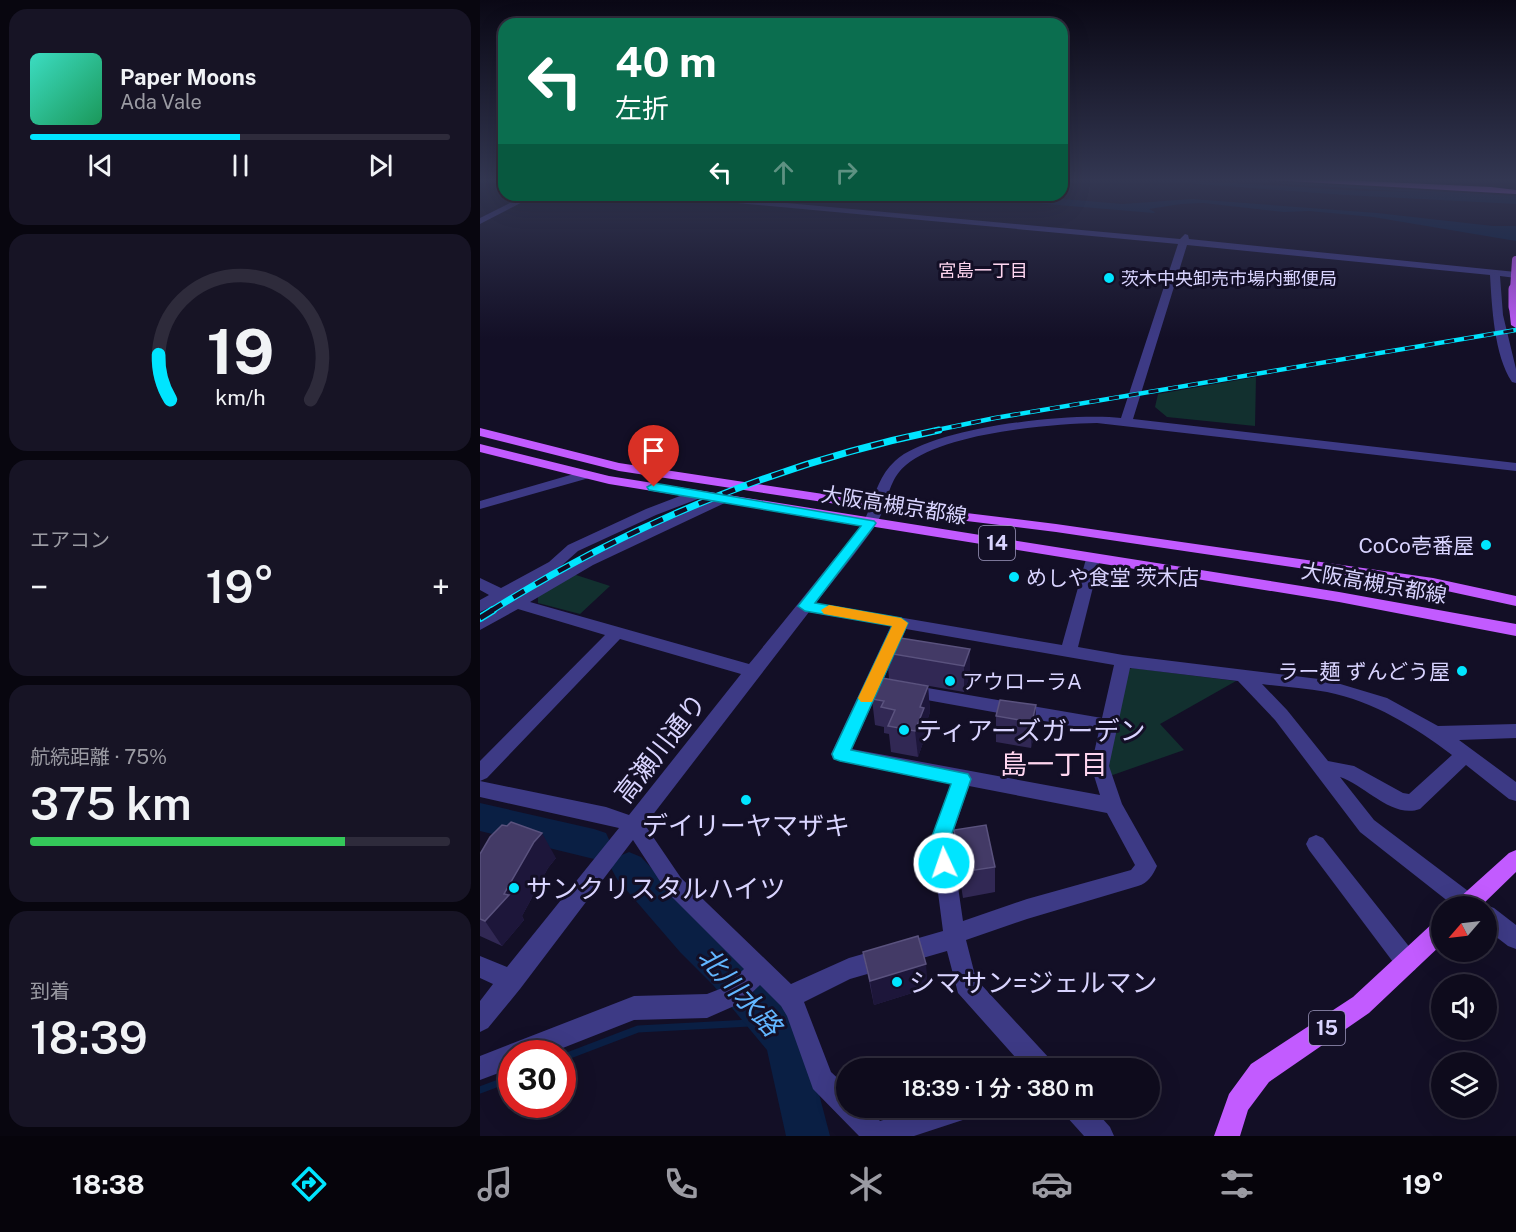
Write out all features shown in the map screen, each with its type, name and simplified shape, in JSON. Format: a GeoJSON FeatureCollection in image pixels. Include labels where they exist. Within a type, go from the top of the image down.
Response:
{"type":"FeatureCollection","features":[{"type":"Feature","properties":{"kind":"main road"},"geometry":{"type":"LineString","coordinates":[[1516,260],[1514,267],[1516,325]]}},
{"type":"Feature","properties":{"kind":"main road","name":"大阪高槻京都線"},"geometry":{"type":"LineString","coordinates":[[480,432],[619,467],[1093,559],[1339,597],[1516,630]]}},
{"type":"Feature","properties":{"kind":"main road","name":"大阪高槻京都線"},"geometry":{"type":"LineString","coordinates":[[480,448],[584,475],[724,498],[873,515],[1056,528],[1433,584],[1516,601]]}},
{"type":"Feature","properties":{"kind":"main road"},"geometry":{"type":"LineString","coordinates":[[1483,896],[1516,859]]}},
{"type":"Feature","properties":{"kind":"main road","name":"15"},"geometry":{"type":"LineString","coordinates":[[1227,1136],[1238,1103],[1260,1073],[1361,1005],[1431,939]]}},
{"type":"Feature","properties":{"kind":"street"},"geometry":{"type":"LineString","coordinates":[[1093,232],[1495,273],[1516,273]]}},
{"type":"Feature","properties":{"kind":"street"},"geometry":{"type":"LineString","coordinates":[[1102,232],[1516,273]]}},
{"type":"Feature","properties":{"kind":"street"},"geometry":{"type":"LineString","coordinates":[[1126,422],[1184,240]]}},
{"type":"Feature","properties":{"kind":"street"},"geometry":{"type":"LineString","coordinates":[[1495,273],[1498,315],[1511,372],[1516,380]]}},
{"type":"Feature","properties":{"kind":"street","name":"高瀬川通り"},"geometry":{"type":"LineString","coordinates":[[480,1020],[805,606],[873,515],[883,491],[899,464],[925,448],[955,439],[1083,419],[1516,467]]}},
{"type":"Feature","properties":{"kind":"street"},"geometry":{"type":"LineString","coordinates":[[480,505],[584,475]]}},
{"type":"Feature","properties":{"kind":"street"},"geometry":{"type":"LineString","coordinates":[[480,607],[554,565],[573,548],[698,494]]}},
{"type":"Feature","properties":{"kind":"street"},"geometry":{"type":"LineString","coordinates":[[480,624],[624,544],[724,498]]}},
{"type":"Feature","properties":{"kind":"street"},"geometry":{"type":"LineString","coordinates":[[1069,650],[1093,559]]}},
{"type":"Feature","properties":{"kind":"street"},"geometry":{"type":"LineString","coordinates":[[480,583],[515,603],[754,672]]}},
{"type":"Feature","properties":{"kind":"street"},"geometry":{"type":"LineString","coordinates":[[805,606],[1123,660],[1327,686],[1355,693],[1397,709],[1437,733],[1516,793]]}},
{"type":"Feature","properties":{"kind":"street"},"geometry":{"type":"LineString","coordinates":[[901,623],[840,754],[1113,806]]}},
{"type":"Feature","properties":{"kind":"street"},"geometry":{"type":"LineString","coordinates":[[480,773],[616,633]]}},
{"type":"Feature","properties":{"kind":"street"},"geometry":{"type":"LineString","coordinates":[[789,998],[840,971],[874,959],[955,937],[1027,909],[1138,877],[1147,866],[1113,806],[1100,766],[1123,660]]}},
{"type":"Feature","properties":{"kind":"street"},"geometry":{"type":"LineString","coordinates":[[1242,675],[1281,715],[1367,826],[1459,896]]}},
{"type":"Feature","properties":{"kind":"street"},"geometry":{"type":"LineString","coordinates":[[872,685],[1108,726]]}},
{"type":"Feature","properties":{"kind":"street"},"geometry":{"type":"LineString","coordinates":[[1437,733],[1516,731]]}},
{"type":"Feature","properties":{"kind":"street"},"geometry":{"type":"LineString","coordinates":[[1322,769],[1336,768],[1352,772],[1400,802],[1413,803],[1464,755]]}},
{"type":"Feature","properties":{"kind":"street"},"geometry":{"type":"LineString","coordinates":[[962,779],[940,839],[955,937],[966,985],[1032,1058]]}},
{"type":"Feature","properties":{"kind":"street"},"geometry":{"type":"LineString","coordinates":[[480,789],[606,814],[634,825],[674,885],[757,974],[789,998],[796,1010],[822,1080],[836,1095]]}},
{"type":"Feature","properties":{"kind":"street"},"geometry":{"type":"LineString","coordinates":[[1316,844],[1407,962]]}},
{"type":"Feature","properties":{"kind":"street"},"geometry":{"type":"LineString","coordinates":[[1497,925],[1516,939]]}},
{"type":"Feature","properties":{"kind":"street"},"geometry":{"type":"LineString","coordinates":[[480,967],[512,981]]}},
{"type":"Feature","properties":{"kind":"street"},"geometry":{"type":"LineString","coordinates":[[552,1040],[634,1008],[707,1006],[733,995],[757,974]]}},
{"type":"Feature","properties":{"kind":"street"},"geometry":{"type":"LineString","coordinates":[[480,1068],[498,1061]]}},
{"type":"Feature","properties":{"kind":"street"},"geometry":{"type":"LineString","coordinates":[[859,1118],[876,1135],[931,1118]]}},
{"type":"Feature","properties":{"kind":"street"},"geometry":{"type":"LineString","coordinates":[[1085,1118],[1101,1136]]}},
{"type":"Feature","properties":{"kind":"green space"},"geometry":{"type":"Polygon","coordinates":[[[1256,377],[1255,426],[1167,417],[1155,407],[1158,394],[1256,377]]]}},
{"type":"Feature","properties":{"kind":"green space"},"geometry":{"type":"Polygon","coordinates":[[[573,574],[610,586],[580,614],[538,603],[538,595],[573,574]]]}},
{"type":"Feature","properties":{"kind":"green space"},"geometry":{"type":"Polygon","coordinates":[[[1132,668],[1236,681],[1160,724],[1184,750],[1107,777],[1123,672],[1132,668]]]}},
{"type":"Feature","properties":{"kind":"water"},"geometry":{"type":"Polygon","coordinates":[[[1462,232],[1516,232],[1516,241],[1462,232]]]}},
{"type":"Feature","properties":{"kind":"building"},"geometry":{"type":"Polygon","coordinates":[[[894,637],[970,649],[964,666],[887,653],[894,637]]]}},
{"type":"Feature","properties":{"kind":"building"},"geometry":{"type":"Polygon","coordinates":[[[882,678],[928,686],[920,707],[924,708],[915,731],[888,726],[895,710],[881,707],[884,701],[872,699],[882,678]]]}},
{"type":"Feature","properties":{"kind":"building"},"geometry":{"type":"Polygon","coordinates":[[[1000,700],[1036,705],[1032,722],[996,716],[1000,700]]]}},
{"type":"Feature","properties":{"kind":"building"},"geometry":{"type":"Polygon","coordinates":[[[511,822],[542,833],[534,842],[504,894],[509,895],[485,921],[480,919],[480,854],[490,837],[502,825],[507,826],[511,822]]]}},
{"type":"Feature","properties":{"kind":"building"},"geometry":{"type":"Polygon","coordinates":[[[986,825],[995,867],[962,872],[954,830],[986,825]]]}},
{"type":"Feature","properties":{"kind":"building"},"geometry":{"type":"Polygon","coordinates":[[[918,936],[926,964],[870,981],[863,952],[918,936]]]}},
{"type":"Feature","properties":{"kind":"waterway","name":"北川水路"},"geometry":{"type":"LineString","coordinates":[[480,817],[594,844]]}},
{"type":"Feature","properties":{"kind":"waterway","name":"北川水路"},"geometry":{"type":"LineString","coordinates":[[629,868],[693,939],[727,972],[785,1040],[808,1136]]}},
{"type":"Feature","properties":{"kind":"waterway"},"geometry":{"type":"LineString","coordinates":[[576,1053],[638,1029],[770,1022]]}},
{"type":"Feature","properties":{"kind":"waterway"},"geometry":{"type":"LineString","coordinates":[[480,1090],[498,1083]]}},
{"type":"Feature","properties":{"kind":"railway"},"geometry":{"type":"LineString","coordinates":[[932,431],[995,418],[1516,330]]}},
{"type":"Feature","properties":{"kind":"railway"},"geometry":{"type":"LineString","coordinates":[[491,611],[596,551],[706,501],[821,460],[939,430]]}},
{"type":"Feature","properties":{"kind":"railway"},"geometry":{"type":"LineString","coordinates":[[480,618],[493,610]]}},
{"type":"Feature","properties":{"kind":"slow traffic"},"geometry":{"type":"LineString","coordinates":[[829,610],[901,623],[866,698]]}},
{"type":"Feature","properties":{"kind":"place","name":"茨木中央卸売市場内郵便局"},"geometry":{"type":"Point","coordinates":[1109,278]}},
{"type":"Feature","properties":{"kind":"place","name":"CoCo壱番屋"},"geometry":{"type":"Point","coordinates":[1486,545]}},
{"type":"Feature","properties":{"kind":"place","name":"めしや食堂 茨木店"},"geometry":{"type":"Point","coordinates":[1014,577]}},
{"type":"Feature","properties":{"kind":"place","name":"ラー麺 ずんどう屋"},"geometry":{"type":"Point","coordinates":[1462,671]}},
{"type":"Feature","properties":{"kind":"place","name":"アウローラA"},"geometry":{"type":"Point","coordinates":[950,681]}},
{"type":"Feature","properties":{"kind":"place","name":"ティアーズガーデン"},"geometry":{"type":"Point","coordinates":[904,730]}},
{"type":"Feature","properties":{"kind":"place","name":"デイリーヤマザキ"},"geometry":{"type":"Point","coordinates":[746,800]}},
{"type":"Feature","properties":{"kind":"place","name":"サンクリスタルハイツ"},"geometry":{"type":"Point","coordinates":[514,888]}},
{"type":"Feature","properties":{"kind":"place","name":"シマサン=ジェルマン"},"geometry":{"type":"Point","coordinates":[897,982]}},
{"type":"Feature","properties":{"kind":"district","name":"宮島一丁目"},"geometry":{"type":"Point","coordinates":[983,270]}},
{"type":"Feature","properties":{"kind":"district","name":"島一丁目"},"geometry":{"type":"Point","coordinates":[1054,764]}},
{"type":"Feature","properties":{"kind":"route"},"geometry":{"type":"LineString","coordinates":[[654,487],[870,523],[805,606],[901,623],[840,754],[962,779],[940,839],[944,863]]}}]}
